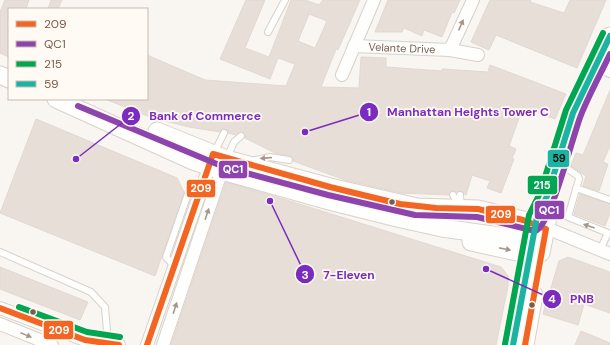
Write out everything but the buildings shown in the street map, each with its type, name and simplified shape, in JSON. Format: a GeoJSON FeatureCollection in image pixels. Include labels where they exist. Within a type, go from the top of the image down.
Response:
{"type":"FeatureCollection","features":[{"type":"Feature","properties":{"kind":"street","name":"Velante Drive"},"geometry":{"type":"LineString","coordinates":[[342,75],[374,0]]}},
{"type":"Feature","properties":{"kind":"street","name":"Velante Drive"},"geometry":{"type":"LineString","coordinates":[[450,50],[472,0]]}},
{"type":"Feature","properties":{"kind":"street"},"geometry":{"type":"LineString","coordinates":[[513,345],[529,257],[548,217],[547,196],[557,162],[573,113],[603,67],[610,36]]}},
{"type":"Feature","properties":{"kind":"street","name":"Velante Drive"},"geometry":{"type":"LineString","coordinates":[[354,46],[450,50],[478,55]]}},
{"type":"Feature","properties":{"kind":"street"},"geometry":{"type":"LineString","coordinates":[[59,100],[218,163],[332,190],[417,207],[463,202],[539,234],[605,252]]}},
{"type":"Feature","properties":{"kind":"street"},"geometry":{"type":"LineString","coordinates":[[83,100],[218,163],[243,163],[332,190],[442,228],[474,243],[517,252],[529,257]]}},
{"type":"Feature","properties":{"kind":"street"},"geometry":{"type":"LineString","coordinates":[[147,345],[199,193],[218,163]]}},
{"type":"Feature","properties":{"kind":"street"},"geometry":{"type":"LineString","coordinates":[[163,345],[218,163]]}},
{"type":"Feature","properties":{"kind":"street"},"geometry":{"type":"LineString","coordinates":[[463,202],[481,220],[476,230],[471,232]]}},
{"type":"Feature","properties":{"kind":"street"},"geometry":{"type":"LineString","coordinates":[[442,228],[471,232],[539,234]]}},
{"type":"Feature","properties":{"kind":"street"},"geometry":{"type":"LineString","coordinates":[[525,345],[539,234]]}},
{"type":"Feature","properties":{"kind":"street"},"geometry":{"type":"LineString","coordinates":[[0,308],[85,340],[114,344]]}},
{"type":"Feature","properties":{"kind":"street"},"geometry":{"type":"LineString","coordinates":[[0,324],[52,345]]}},
{"type":"Feature","properties":{"kind":"lane"},"geometry":{"type":"LineString","coordinates":[[268,32],[285,0]]}},
{"type":"Feature","properties":{"kind":"lane"},"geometry":{"type":"LineString","coordinates":[[218,163],[224,133]]}},
{"type":"Feature","properties":{"kind":"lane"},"geometry":{"type":"LineString","coordinates":[[218,163],[234,142],[241,136]]}},
{"type":"Feature","properties":{"kind":"lane"},"geometry":{"type":"LineString","coordinates":[[243,163],[270,157],[289,160]]}},
{"type":"Feature","properties":{"kind":"lane"},"geometry":{"type":"LineString","coordinates":[[557,162],[578,176],[568,217],[609,232],[605,252]]}},
{"type":"Feature","properties":{"kind":"lane"},"geometry":{"type":"LineString","coordinates":[[576,188],[610,200]]}},
{"type":"Feature","properties":{"kind":"lane"},"geometry":{"type":"LineString","coordinates":[[0,252],[91,292],[105,307],[114,344]]}},
{"type":"Feature","properties":{"kind":"transit line","name":"215"},"geometry":{"type":"LineString","coordinates":[[505,344],[529,215],[540,193],[566,110],[603,33]]}},
{"type":"Feature","properties":{"kind":"transit line","name":"59"},"geometry":{"type":"LineString","coordinates":[[513,345],[537,217],[547,196],[573,113],[610,36]]}},
{"type":"Feature","properties":{"kind":"transit line","name":"QC1"},"geometry":{"type":"LineString","coordinates":[[78,106],[224,167],[328,195],[415,215],[477,217],[535,231],[541,226],[548,214],[561,179],[577,125],[591,92],[610,54]]}},
{"type":"Feature","properties":{"kind":"transit line","name":"209"},"geometry":{"type":"LineString","coordinates":[[147,345],[213,154],[330,187],[400,204],[436,208],[478,209],[523,220],[546,229],[525,345]]}},
{"type":"Feature","properties":{"kind":"transit line","name":"215"},"geometry":{"type":"LineString","coordinates":[[19,307],[87,332],[120,337]]}},
{"type":"Feature","properties":{"kind":"transit line","name":"209"},"geometry":{"type":"LineString","coordinates":[[0,308],[85,340],[119,345]]}},
{"type":"Feature","properties":{"kind":"place","name":"Manhattan Heights Tower C"},"geometry":{"type":"Point","coordinates":[305,132]}},
{"type":"Feature","properties":{"kind":"place","name":"Bank of Commerce"},"geometry":{"type":"Point","coordinates":[76,159]}},
{"type":"Feature","properties":{"kind":"place","name":"7-Eleven"},"geometry":{"type":"Point","coordinates":[270,201]}},
{"type":"Feature","properties":{"kind":"place","name":"PNB"},"geometry":{"type":"Point","coordinates":[486,269]}}]}
